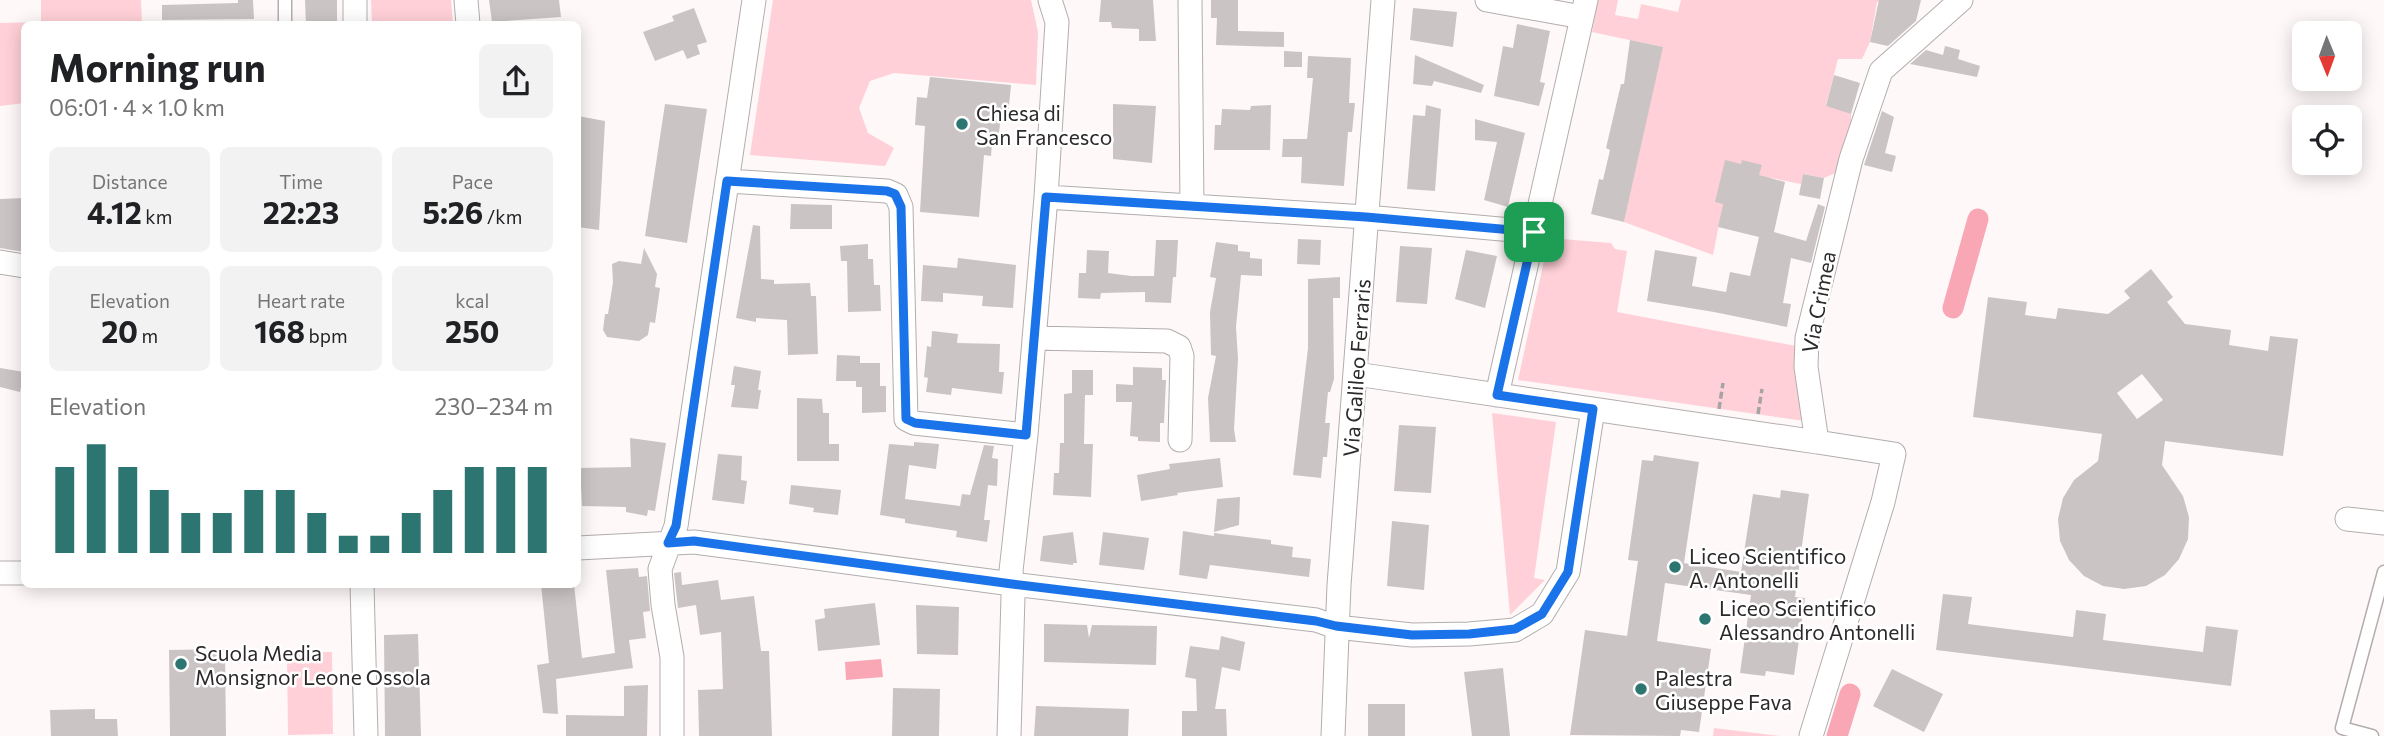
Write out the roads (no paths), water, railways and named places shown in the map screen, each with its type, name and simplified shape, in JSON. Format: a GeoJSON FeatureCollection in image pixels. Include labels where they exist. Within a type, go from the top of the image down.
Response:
{"type":"FeatureCollection","features":[{"type":"Feature","properties":{"kind":"street"},"geometry":{"type":"LineString","coordinates":[[355,0],[355,21]]}},
{"type":"Feature","properties":{"kind":"street"},"geometry":{"type":"LineString","coordinates":[[466,0],[468,21]]}},
{"type":"Feature","properties":{"kind":"street"},"geometry":{"type":"LineString","coordinates":[[672,736],[672,657],[660,569],[676,526],[754,0]]}},
{"type":"Feature","properties":{"kind":"street"},"geometry":{"type":"LineString","coordinates":[[1009,736],[1011,571],[1026,435],[1046,197],[1057,22],[1050,0]]}},
{"type":"Feature","properties":{"kind":"street"},"geometry":{"type":"LineString","coordinates":[[1191,0],[1192,206]]}},
{"type":"Feature","properties":{"kind":"street","name":"Via Galileo Ferraris"},"geometry":{"type":"LineString","coordinates":[[1334,736],[1336,626],[1383,0]]}},
{"type":"Feature","properties":{"kind":"street"},"geometry":{"type":"LineString","coordinates":[[1487,0],[1584,9],[1497,395]]}},
{"type":"Feature","properties":{"kind":"street","name":"Via Crimea"},"geometry":{"type":"LineString","coordinates":[[1817,442],[1806,367],[1807,338],[1851,159],[1881,71],[1961,0]]}},
{"type":"Feature","properties":{"kind":"street"},"geometry":{"type":"LineString","coordinates":[[727,181],[887,191],[895,194],[901,207],[906,419],[915,423],[1026,435]]}},
{"type":"Feature","properties":{"kind":"street"},"geometry":{"type":"LineString","coordinates":[[1046,197],[1366,217],[1534,232]]}},
{"type":"Feature","properties":{"kind":"street"},"geometry":{"type":"LineString","coordinates":[[0,262],[21,266]]}},
{"type":"Feature","properties":{"kind":"street"},"geometry":{"type":"LineString","coordinates":[[1034,338],[1167,341],[1179,347],[1182,356],[1180,440]]}},
{"type":"Feature","properties":{"kind":"street"},"geometry":{"type":"LineString","coordinates":[[1356,373],[1894,454],[1883,502],[1811,736]]}},
{"type":"Feature","properties":{"kind":"street"},"geometry":{"type":"LineString","coordinates":[[581,548],[694,541],[1412,635],[1469,634],[1515,629],[1542,614],[1568,572],[1593,409]]}},
{"type":"Feature","properties":{"kind":"street"},"geometry":{"type":"LineString","coordinates":[[2347,519],[2384,523]]}},
{"type":"Feature","properties":{"kind":"street"},"geometry":{"type":"LineString","coordinates":[[0,573],[21,573]]}},
{"type":"Feature","properties":{"kind":"street"},"geometry":{"type":"LineString","coordinates":[[362,588],[366,736]]}},
{"type":"Feature","properties":{"kind":"lane"},"geometry":{"type":"LineString","coordinates":[[285,0],[285,21]]}},
{"type":"Feature","properties":{"kind":"lane"},"geometry":{"type":"LineString","coordinates":[[2372,736],[2342,728],[2380,601],[2384,572]]}},
{"type":"Feature","properties":{"kind":"waterway"},"geometry":{"type":"LineString","coordinates":[[1953,308],[1978,219]]}},
{"type":"Feature","properties":{"kind":"waterway"},"geometry":{"type":"LineString","coordinates":[[1837,736],[1850,694]]}},
{"type":"Feature","properties":{"kind":"place","name":"Chiesa di San Francesco"},"geometry":{"type":"Point","coordinates":[962,124]}},
{"type":"Feature","properties":{"kind":"place","name":"Liceo Scientifico A. Antonelli"},"geometry":{"type":"Point","coordinates":[1675,567]}},
{"type":"Feature","properties":{"kind":"place","name":"Liceo Scientifico Alessandro Antonelli"},"geometry":{"type":"Point","coordinates":[1705,619]}},
{"type":"Feature","properties":{"kind":"place","name":"Scuola Media Monsignor Leone Ossola"},"geometry":{"type":"Point","coordinates":[181,664]}},
{"type":"Feature","properties":{"kind":"place","name":"Palestra Giuseppe Fava"},"geometry":{"type":"Point","coordinates":[1641,689]}}]}
